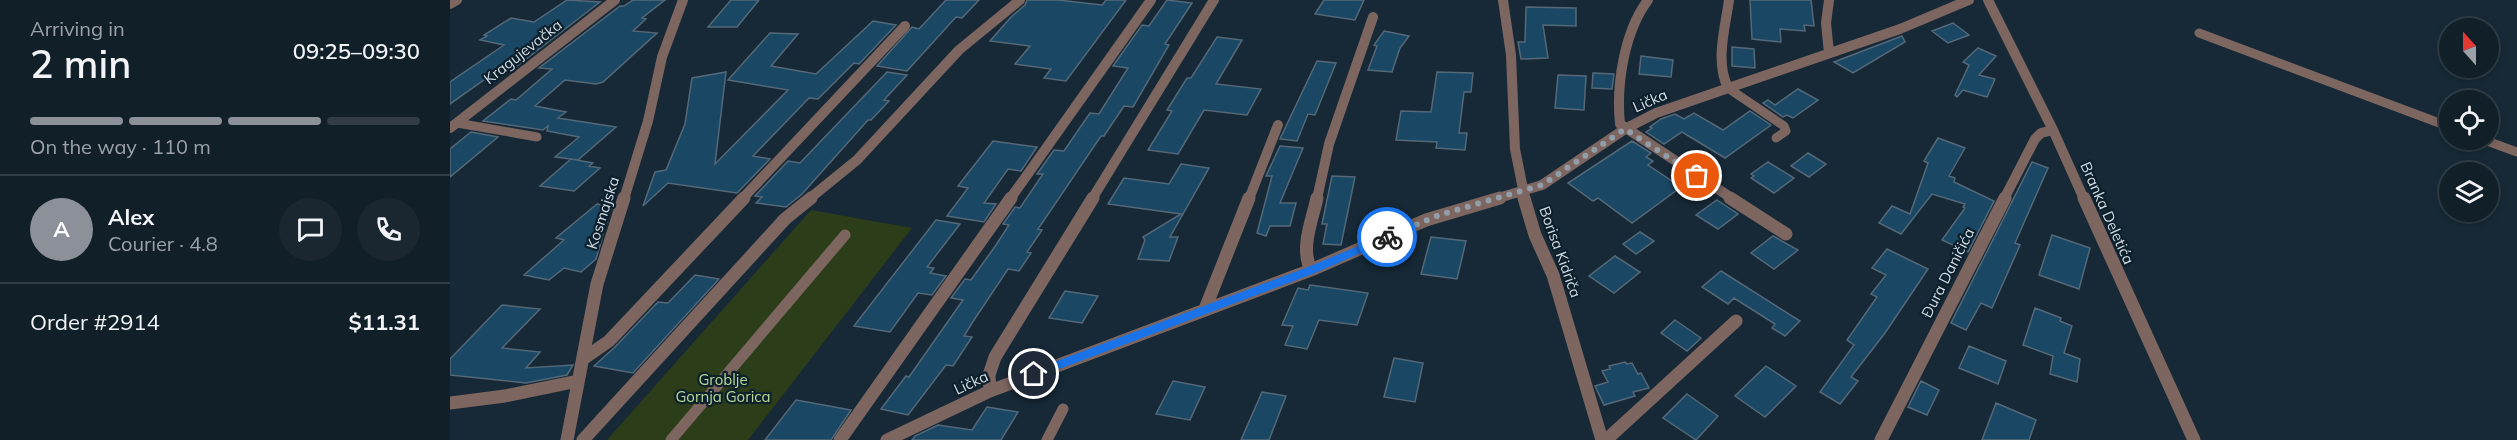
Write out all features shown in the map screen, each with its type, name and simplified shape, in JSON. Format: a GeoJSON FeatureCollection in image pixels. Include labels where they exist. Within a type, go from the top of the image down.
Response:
{"type":"FeatureCollection","features":[{"type":"Feature","properties":{"kind":"street"},"geometry":{"type":"LineString","coordinates":[[450,4],[457,0]]}},
{"type":"Feature","properties":{"kind":"street","name":"Kragujevačka"},"geometry":{"type":"LineString","coordinates":[[453,126],[615,0]]}},
{"type":"Feature","properties":{"kind":"street","name":"Kosmajska"},"geometry":{"type":"LineString","coordinates":[[567,440],[597,284],[648,121],[662,57],[683,0]]}},
{"type":"Feature","properties":{"kind":"street"},"geometry":{"type":"LineString","coordinates":[[583,440],[785,219],[857,160],[959,50],[1020,0]]}},
{"type":"Feature","properties":{"kind":"street"},"geometry":{"type":"LineString","coordinates":[[840,440],[1151,0]]}},
{"type":"Feature","properties":{"kind":"street"},"geometry":{"type":"LineString","coordinates":[[990,391],[989,375],[995,357],[1214,0]]}},
{"type":"Feature","properties":{"kind":"street","name":"Borisa Kidriča"},"geometry":{"type":"LineString","coordinates":[[1503,0],[1511,55],[1515,148],[1522,192],[1535,235],[1553,275],[1582,378],[1604,440]]}},
{"type":"Feature","properties":{"kind":"street"},"geometry":{"type":"LineString","coordinates":[[1648,0],[1638,13],[1632,29],[1619,114],[1620,124],[1786,234]]}},
{"type":"Feature","properties":{"kind":"street"},"geometry":{"type":"LineString","coordinates":[[1728,88],[1723,80],[1721,67],[1729,0]]}},
{"type":"Feature","properties":{"kind":"street"},"geometry":{"type":"LineString","coordinates":[[1829,0],[1826,23],[1829,53]]}},
{"type":"Feature","properties":{"kind":"street","name":"Lička"},"geometry":{"type":"LineString","coordinates":[[887,440],[990,391],[1311,270],[1433,218],[1522,192],[1556,177],[1625,129],[1656,113],[1900,29],[1969,0]]}},
{"type":"Feature","properties":{"kind":"street","name":"Branka Deletića"},"geometry":{"type":"LineString","coordinates":[[1988,0],[2052,130],[2194,440]]}},
{"type":"Feature","properties":{"kind":"street"},"geometry":{"type":"LineString","coordinates":[[1311,270],[1306,260],[1306,248],[1324,164],[1373,17]]}},
{"type":"Feature","properties":{"kind":"street"},"geometry":{"type":"LineString","coordinates":[[583,359],[597,351],[609,340],[905,26]]}},
{"type":"Feature","properties":{"kind":"street"},"geometry":{"type":"LineString","coordinates":[[1205,309],[1278,125]]}},
{"type":"Feature","properties":{"kind":"street","name":"Đura Daničića"},"geometry":{"type":"LineString","coordinates":[[1881,440],[2035,140],[2041,133],[2052,130]]}},
{"type":"Feature","properties":{"kind":"street"},"geometry":{"type":"LineString","coordinates":[[1604,440],[1736,321]]}},
{"type":"Feature","properties":{"kind":"street"},"geometry":{"type":"LineString","coordinates":[[450,403],[505,396],[578,381]]}},
{"type":"Feature","properties":{"kind":"lane"},"geometry":{"type":"LineString","coordinates":[[2199,33],[2439,123]]}},
{"type":"Feature","properties":{"kind":"lane"},"geometry":{"type":"LineString","coordinates":[[1728,88],[1784,126],[1786,131],[1776,138]]}},
{"type":"Feature","properties":{"kind":"lane"},"geometry":{"type":"LineString","coordinates":[[453,126],[537,137]]}},
{"type":"Feature","properties":{"kind":"lane"},"geometry":{"type":"LineString","coordinates":[[2499,145],[2517,152]]}},
{"type":"Feature","properties":{"kind":"lane"},"geometry":{"type":"LineString","coordinates":[[671,440],[845,235]]}},
{"type":"Feature","properties":{"kind":"lane"},"geometry":{"type":"LineString","coordinates":[[1047,440],[1063,409]]}},
{"type":"Feature","properties":{"kind":"green space","name":"Groblje Gornja Gorica"},"geometry":{"type":"Polygon","coordinates":[[[811,210],[912,228],[748,440],[607,440],[811,210]]]}},
{"type":"Feature","properties":{"kind":"building"},"geometry":{"type":"Polygon","coordinates":[[[567,0],[600,2],[517,66],[508,66],[498,70],[450,104],[450,82],[504,45],[480,40],[487,36],[484,35],[511,18],[534,22],[567,0]]]}},
{"type":"Feature","properties":{"kind":"building"},"geometry":{"type":"Polygon","coordinates":[[[633,0],[665,0],[642,18],[646,19],[633,31],[657,33],[603,82],[596,84],[565,80],[535,106],[566,112],[558,118],[616,127],[578,160],[555,157],[579,137],[547,131],[548,126],[543,130],[483,121],[511,99],[516,100],[552,69],[539,68],[620,6],[633,0]]]}},
{"type":"Feature","properties":{"kind":"building"},"geometry":{"type":"Polygon","coordinates":[[[731,0],[759,0],[737,27],[708,27],[731,0]]]}},
{"type":"Feature","properties":{"kind":"building"},"geometry":{"type":"Polygon","coordinates":[[[946,0],[979,0],[962,18],[956,17],[907,71],[877,66],[912,27],[919,29],[946,0]]]}},
{"type":"Feature","properties":{"kind":"building"},"geometry":{"type":"Polygon","coordinates":[[[1027,0],[1058,0],[1102,5],[1106,0],[1126,0],[1066,81],[1044,78],[1051,69],[1015,64],[1030,46],[990,41],[1025,5],[1027,0]]]}},
{"type":"Feature","properties":{"kind":"building"},"geometry":{"type":"Polygon","coordinates":[[[1167,0],[1192,3],[1165,44],[1169,45],[1133,107],[1124,106],[1104,136],[1101,136],[1038,229],[1042,230],[1027,252],[1031,253],[1019,271],[1008,269],[964,336],[972,337],[953,366],[946,365],[908,415],[881,409],[906,376],[909,377],[963,300],[951,298],[965,279],[971,280],[996,245],[1009,225],[1003,224],[1015,207],[1020,208],[1043,174],[1037,174],[1054,150],[1064,151],[1090,113],[1099,114],[1128,68],[1113,66],[1142,25],[1149,26],[1167,0]]]}},
{"type":"Feature","properties":{"kind":"building"},"geometry":{"type":"Polygon","coordinates":[[[1324,0],[1364,0],[1355,20],[1315,14],[1324,0]]]}},
{"type":"Feature","properties":{"kind":"building"},"geometry":{"type":"Polygon","coordinates":[[[1750,0],[1811,0],[1814,26],[1804,25],[1805,31],[1780,29],[1781,42],[1752,39],[1750,0]]]}},
{"type":"Feature","properties":{"kind":"building"},"geometry":{"type":"Polygon","coordinates":[[[1526,7],[1576,8],[1576,26],[1543,25],[1548,58],[1521,59],[1518,42],[1525,42],[1526,7]]]}},
{"type":"Feature","properties":{"kind":"building"},"geometry":{"type":"Polygon","coordinates":[[[873,21],[896,25],[859,64],[854,63],[818,99],[809,98],[753,156],[770,159],[737,193],[668,183],[643,206],[655,172],[666,170],[685,124],[692,78],[726,72],[715,164],[788,90],[728,80],[770,33],[798,34],[771,66],[816,74],[873,21]]]}},
{"type":"Feature","properties":{"kind":"building"},"geometry":{"type":"Polygon","coordinates":[[[1953,23],[1969,35],[1948,43],[1932,31],[1953,23]]]}},
{"type":"Feature","properties":{"kind":"building"},"geometry":{"type":"Polygon","coordinates":[[[1384,31],[1409,36],[1400,48],[1392,72],[1368,70],[1377,46],[1374,45],[1384,31]]]}},
{"type":"Feature","properties":{"kind":"building"},"geometry":{"type":"Polygon","coordinates":[[[1902,36],[1905,42],[1853,73],[1834,62],[1902,36]]]}},
{"type":"Feature","properties":{"kind":"building"},"geometry":{"type":"Polygon","coordinates":[[[1217,37],[1242,40],[1216,84],[1261,89],[1247,115],[1204,110],[1178,154],[1148,150],[1172,111],[1167,110],[1217,37]]]}},
{"type":"Feature","properties":{"kind":"building"},"geometry":{"type":"Polygon","coordinates":[[[1732,47],[1754,49],[1755,68],[1732,66],[1732,47]]]}},
{"type":"Feature","properties":{"kind":"building"},"geometry":{"type":"Polygon","coordinates":[[[1978,48],[1996,56],[1979,75],[1995,79],[1987,97],[1963,90],[1957,97],[1955,95],[1969,65],[1963,62],[1978,48]]]}},
{"type":"Feature","properties":{"kind":"building"},"geometry":{"type":"Polygon","coordinates":[[[1641,56],[1673,60],[1671,77],[1639,74],[1641,56]]]}},
{"type":"Feature","properties":{"kind":"building"},"geometry":{"type":"Polygon","coordinates":[[[1317,61],[1336,63],[1315,115],[1308,114],[1297,141],[1280,139],[1317,61]]]}},
{"type":"Feature","properties":{"kind":"building"},"geometry":{"type":"Polygon","coordinates":[[[887,72],[907,75],[884,100],[889,101],[871,120],[868,120],[802,194],[786,207],[756,203],[762,197],[755,196],[788,161],[800,163],[887,72]]]}},
{"type":"Feature","properties":{"kind":"building"},"geometry":{"type":"Polygon","coordinates":[[[1437,72],[1473,73],[1471,92],[1464,92],[1459,133],[1467,133],[1465,150],[1436,148],[1437,142],[1396,140],[1401,111],[1431,112],[1437,72]]]}},
{"type":"Feature","properties":{"kind":"building"},"geometry":{"type":"Polygon","coordinates":[[[1593,73],[1614,74],[1612,89],[1592,88],[1593,73]]]}},
{"type":"Feature","properties":{"kind":"building"},"geometry":{"type":"Polygon","coordinates":[[[1558,75],[1586,76],[1584,110],[1555,108],[1558,75]]]}},
{"type":"Feature","properties":{"kind":"building"},"geometry":{"type":"Polygon","coordinates":[[[1798,89],[1818,100],[1793,118],[1787,115],[1783,117],[1763,103],[1768,100],[1775,105],[1798,89]]]}},
{"type":"Feature","properties":{"kind":"building"},"geometry":{"type":"Polygon","coordinates":[[[1750,111],[1771,125],[1725,158],[1682,132],[1664,144],[1646,132],[1661,119],[1675,114],[1684,119],[1694,113],[1723,130],[1750,111]]]}},
{"type":"Feature","properties":{"kind":"building"},"geometry":{"type":"Polygon","coordinates":[[[471,132],[498,137],[450,177],[450,149],[471,132]]]}},
{"type":"Feature","properties":{"kind":"building"},"geometry":{"type":"Polygon","coordinates":[[[1938,138],[1965,148],[1949,176],[1955,178],[1954,182],[1994,201],[1968,252],[1942,240],[1965,208],[1963,207],[1965,204],[1932,194],[1901,234],[1879,223],[1892,206],[1910,214],[1928,163],[1924,161],[1938,138]]]}},
{"type":"Feature","properties":{"kind":"building"},"geometry":{"type":"Polygon","coordinates":[[[993,141],[1037,147],[1021,171],[1008,169],[984,203],[996,204],[984,222],[947,216],[968,188],[958,186],[993,141]]]}},
{"type":"Feature","properties":{"kind":"building"},"geometry":{"type":"Polygon","coordinates":[[[1632,141],[1651,153],[1646,157],[1653,161],[1648,165],[1681,187],[1632,223],[1598,198],[1593,201],[1568,183],[1632,141]]]}},
{"type":"Feature","properties":{"kind":"building"},"geometry":{"type":"Polygon","coordinates":[[[1280,146],[1303,148],[1280,203],[1296,203],[1290,226],[1270,226],[1266,236],[1257,233],[1272,176],[1266,176],[1280,146]]]}},
{"type":"Feature","properties":{"kind":"building"},"geometry":{"type":"Polygon","coordinates":[[[1808,153],[1826,164],[1809,177],[1791,166],[1808,153]]]}},
{"type":"Feature","properties":{"kind":"building"},"geometry":{"type":"Polygon","coordinates":[[[571,159],[593,163],[589,166],[600,168],[574,191],[540,186],[571,159]]]}},
{"type":"Feature","properties":{"kind":"building"},"geometry":{"type":"Polygon","coordinates":[[[1768,162],[1794,178],[1774,193],[1751,178],[1754,176],[1751,174],[1768,162]]]}},
{"type":"Feature","properties":{"kind":"building"},"geometry":{"type":"Polygon","coordinates":[[[2032,162],[2048,168],[2015,243],[2020,245],[1992,308],[1981,303],[1966,330],[1951,323],[2032,162]]]}},
{"type":"Feature","properties":{"kind":"building"},"geometry":{"type":"Polygon","coordinates":[[[1181,164],[1209,168],[1170,237],[1178,237],[1169,261],[1138,259],[1145,240],[1143,237],[1181,214],[1108,204],[1124,178],[1169,184],[1181,164]]]}},
{"type":"Feature","properties":{"kind":"building"},"geometry":{"type":"Polygon","coordinates":[[[1332,176],[1355,177],[1341,245],[1323,244],[1327,224],[1322,224],[1332,176]]]}},
{"type":"Feature","properties":{"kind":"building"},"geometry":{"type":"Polygon","coordinates":[[[1717,200],[1738,214],[1718,229],[1696,215],[1717,200]]]}},
{"type":"Feature","properties":{"kind":"building"},"geometry":{"type":"Polygon","coordinates":[[[597,204],[612,208],[601,221],[607,222],[600,231],[603,232],[602,239],[596,259],[581,272],[564,268],[549,280],[524,275],[564,240],[556,238],[597,204]]]}},
{"type":"Feature","properties":{"kind":"building"},"geometry":{"type":"Polygon","coordinates":[[[936,220],[960,224],[927,267],[934,268],[930,273],[946,276],[932,295],[918,293],[890,332],[854,326],[936,220]]]}},
{"type":"Feature","properties":{"kind":"building"},"geometry":{"type":"Polygon","coordinates":[[[1640,232],[1654,241],[1636,254],[1623,244],[1640,232]]]}},
{"type":"Feature","properties":{"kind":"building"},"geometry":{"type":"Polygon","coordinates":[[[2052,235],[2090,248],[2079,289],[2039,275],[2052,235]]]}},
{"type":"Feature","properties":{"kind":"building"},"geometry":{"type":"Polygon","coordinates":[[[1773,236],[1798,250],[1774,269],[1751,253],[1773,236]]]}},
{"type":"Feature","properties":{"kind":"building"},"geometry":{"type":"Polygon","coordinates":[[[1431,237],[1466,241],[1457,279],[1421,274],[1431,237]]]}},
{"type":"Feature","properties":{"kind":"building"},"geometry":{"type":"Polygon","coordinates":[[[1887,249],[1928,269],[1885,333],[1851,377],[1858,381],[1840,404],[1820,392],[1854,345],[1847,340],[1877,297],[1871,294],[1886,275],[1872,268],[1887,249]]]}},
{"type":"Feature","properties":{"kind":"building"},"geometry":{"type":"Polygon","coordinates":[[[1615,256],[1640,272],[1614,293],[1589,276],[1615,256]]]}},
{"type":"Feature","properties":{"kind":"building"},"geometry":{"type":"Polygon","coordinates":[[[1721,271],[1800,321],[1785,336],[1772,328],[1775,324],[1734,298],[1728,304],[1702,287],[1721,271]]]}},
{"type":"Feature","properties":{"kind":"building"},"geometry":{"type":"Polygon","coordinates":[[[695,275],[719,279],[633,373],[594,366],[658,302],[668,303],[695,275]]]}},
{"type":"Feature","properties":{"kind":"building"},"geometry":{"type":"Polygon","coordinates":[[[1310,285],[1368,293],[1357,325],[1319,320],[1307,349],[1285,345],[1293,326],[1282,325],[1298,288],[1308,290],[1310,285]]]}},
{"type":"Feature","properties":{"kind":"building"},"geometry":{"type":"Polygon","coordinates":[[[1065,291],[1098,296],[1082,323],[1049,318],[1065,291]]]}},
{"type":"Feature","properties":{"kind":"building"},"geometry":{"type":"Polygon","coordinates":[[[502,305],[540,309],[502,348],[540,352],[526,368],[573,365],[567,375],[526,383],[450,375],[450,359],[502,305]]]}},
{"type":"Feature","properties":{"kind":"building"},"geometry":{"type":"Polygon","coordinates":[[[2035,308],[2061,318],[2060,321],[2072,326],[2064,353],[2080,359],[2077,382],[2050,374],[2053,356],[2023,345],[2035,308]]]}},
{"type":"Feature","properties":{"kind":"building"},"geometry":{"type":"Polygon","coordinates":[[[1675,320],[1701,338],[1687,351],[1661,333],[1675,320]]]}},
{"type":"Feature","properties":{"kind":"building"},"geometry":{"type":"Polygon","coordinates":[[[1969,346],[2006,361],[1998,384],[1959,368],[1969,346]]]}},
{"type":"Feature","properties":{"kind":"building"},"geometry":{"type":"Polygon","coordinates":[[[1394,358],[1423,363],[1415,402],[1384,397],[1394,358]]]}},
{"type":"Feature","properties":{"kind":"building"},"geometry":{"type":"Polygon","coordinates":[[[1625,362],[1632,363],[1638,374],[1641,373],[1649,388],[1633,392],[1635,396],[1604,405],[1595,386],[1608,382],[1602,371],[1610,369],[1609,366],[1625,362]]]}},
{"type":"Feature","properties":{"kind":"building"},"geometry":{"type":"Polygon","coordinates":[[[1766,366],[1796,386],[1765,417],[1735,396],[1766,366]]]}},
{"type":"Feature","properties":{"kind":"building"},"geometry":{"type":"Polygon","coordinates":[[[1173,381],[1205,387],[1190,420],[1156,414],[1173,381]]]}},
{"type":"Feature","properties":{"kind":"building"},"geometry":{"type":"Polygon","coordinates":[[[1921,381],[1939,390],[1927,415],[1908,407],[1921,381]]]}},
{"type":"Feature","properties":{"kind":"building"},"geometry":{"type":"Polygon","coordinates":[[[1262,392],[1286,396],[1269,440],[1241,440],[1262,392]]]}},
{"type":"Feature","properties":{"kind":"building"},"geometry":{"type":"Polygon","coordinates":[[[1687,394],[1718,416],[1696,440],[1663,418],[1687,394]]]}},
{"type":"Feature","properties":{"kind":"building"},"geometry":{"type":"Polygon","coordinates":[[[796,400],[851,410],[831,440],[765,440],[796,400]]]}},
{"type":"Feature","properties":{"kind":"building"},"geometry":{"type":"Polygon","coordinates":[[[1996,403],[2036,420],[2029,440],[1982,440],[1996,403]]]}},
{"type":"Feature","properties":{"kind":"building"},"geometry":{"type":"Polygon","coordinates":[[[987,407],[1018,412],[1001,440],[912,440],[915,436],[938,425],[972,430],[987,407]]]}},
{"type":"Feature","properties":{"kind":"way so far"},"geometry":{"type":"LineString","coordinates":[[1387,237],[1439,215],[1542,185],[1625,129],[1697,176]]}},
{"type":"Feature","properties":{"kind":"route"},"geometry":{"type":"LineString","coordinates":[[1034,374],[1311,270],[1387,237]]}}]}
